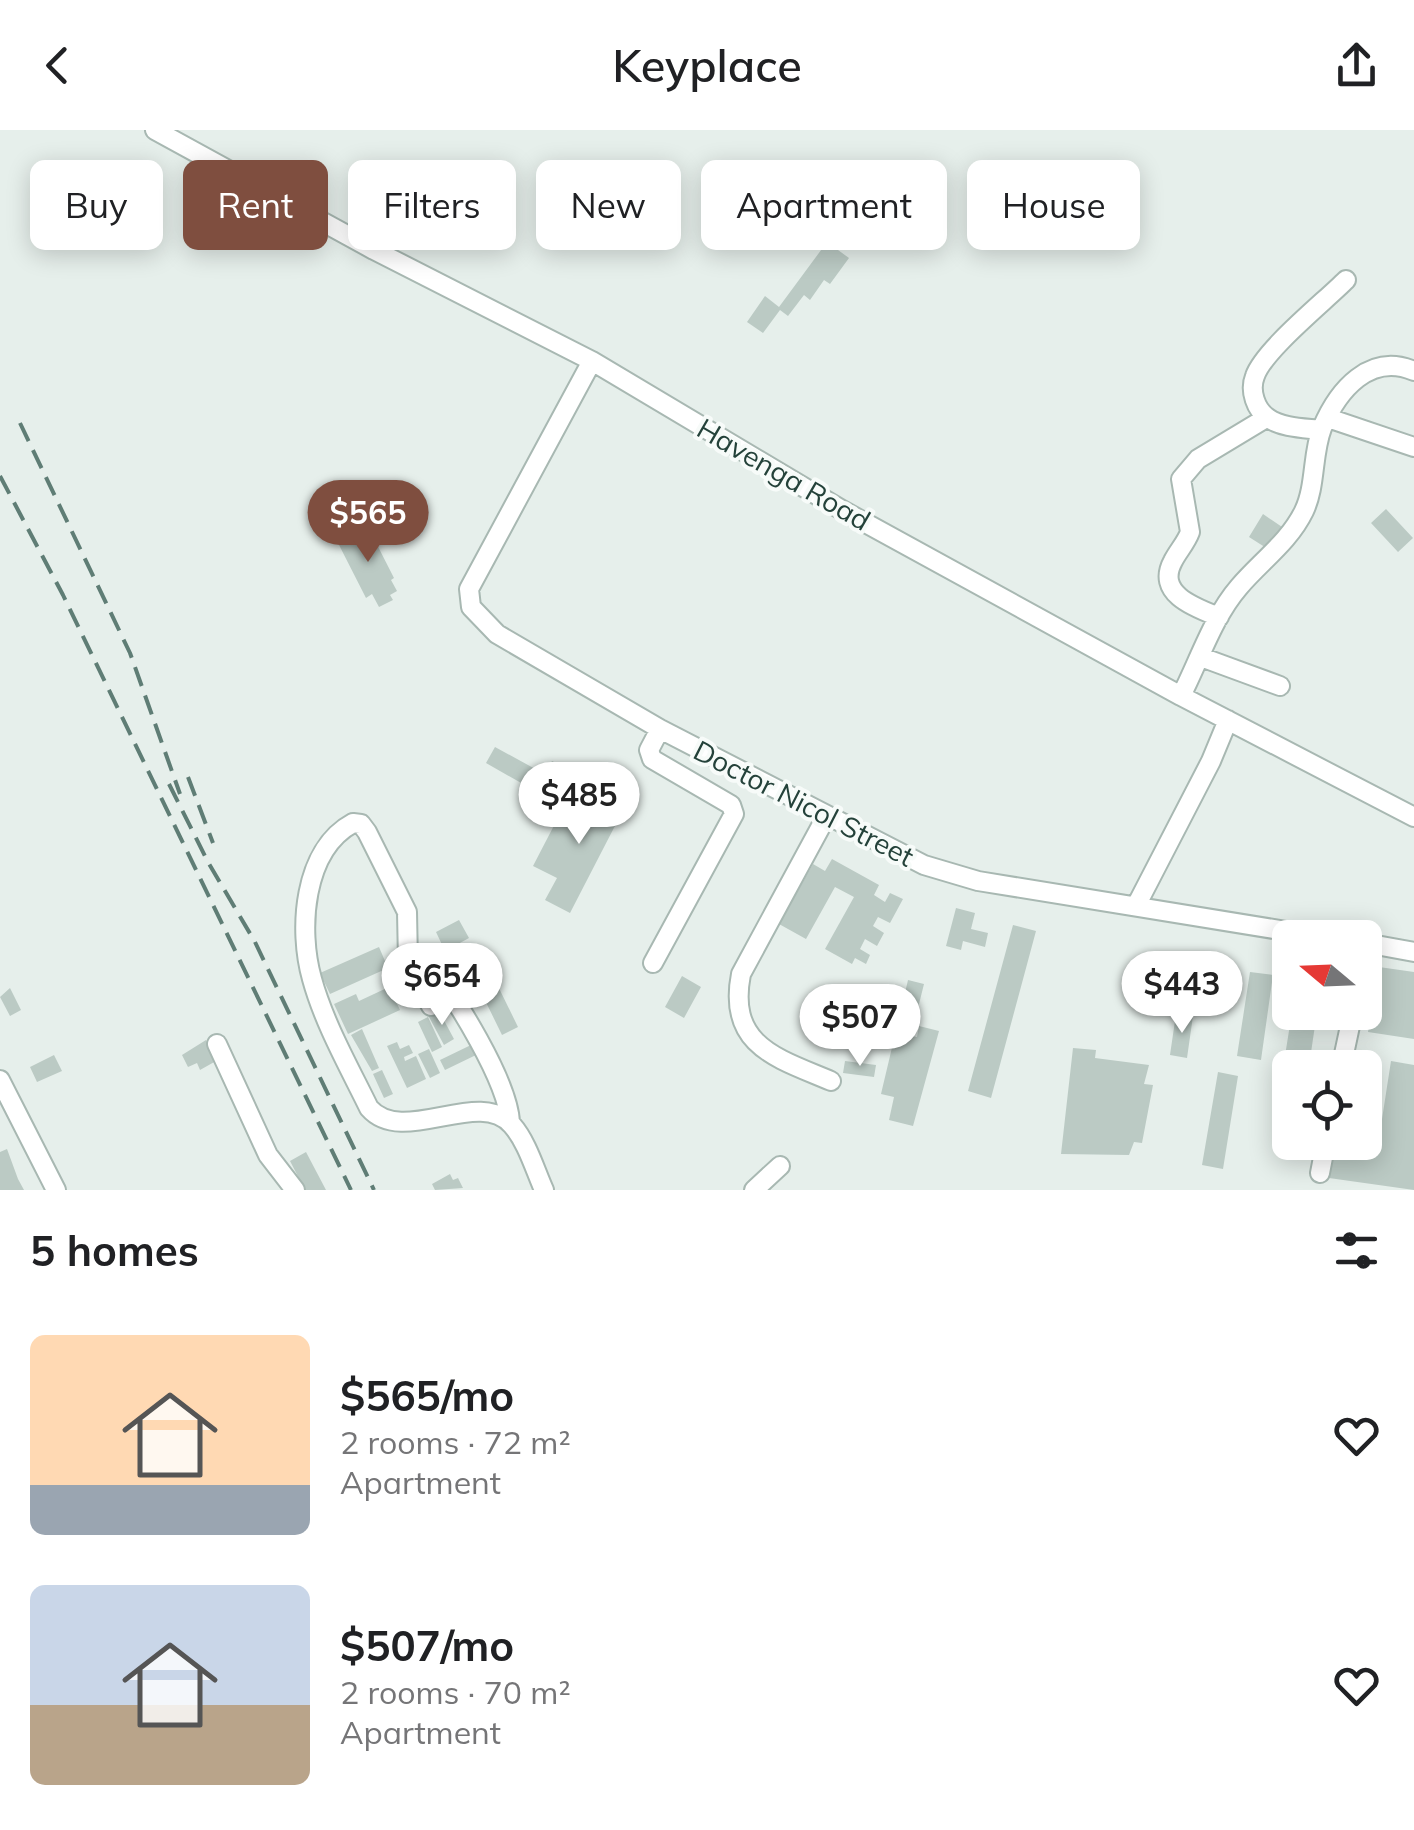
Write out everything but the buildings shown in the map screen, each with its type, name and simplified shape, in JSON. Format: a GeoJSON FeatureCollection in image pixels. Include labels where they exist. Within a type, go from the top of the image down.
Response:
{"type":"FeatureCollection","features":[{"type":"Feature","properties":{"kind":"street","name":"Havenga Road"},"geometry":{"type":"LineString","coordinates":[[155,130],[374,250],[592,361],[842,510],[1181,696],[1414,817]]}},
{"type":"Feature","properties":{"kind":"street"},"geometry":{"type":"LineString","coordinates":[[1346,280],[1261,365],[1254,379],[1257,405],[1266,418],[1282,424],[1325,424],[1414,447]]}},
{"type":"Feature","properties":{"kind":"street","name":"Doctor Nicol Street"},"geometry":{"type":"LineString","coordinates":[[592,361],[474,573],[468,598],[471,607],[497,634],[660,728],[924,865],[953,874],[1272,928]]}},
{"type":"Feature","properties":{"kind":"street"},"geometry":{"type":"LineString","coordinates":[[1181,696],[1237,588],[1273,554],[1305,510],[1325,424],[1350,384],[1368,370],[1391,364],[1414,371]]}},
{"type":"Feature","properties":{"kind":"street"},"geometry":{"type":"LineString","coordinates":[[1219,617],[1183,602],[1169,581],[1170,567],[1190,532],[1181,478],[1198,459],[1266,418]]}},
{"type":"Feature","properties":{"kind":"street"},"geometry":{"type":"LineString","coordinates":[[1201,657],[1280,686]]}},
{"type":"Feature","properties":{"kind":"street"},"geometry":{"type":"LineString","coordinates":[[1136,906],[1228,720]]}},
{"type":"Feature","properties":{"kind":"street"},"geometry":{"type":"LineString","coordinates":[[653,963],[734,814],[732,804],[652,760],[649,750],[660,728]]}},
{"type":"Feature","properties":{"kind":"street"},"geometry":{"type":"LineString","coordinates":[[826,817],[741,974],[738,991],[744,1024],[762,1050],[830,1082]]}},
{"type":"Feature","properties":{"kind":"street"},"geometry":{"type":"LineString","coordinates":[[431,1006],[408,962],[409,918],[405,905],[367,832],[357,823],[347,826],[329,842],[316,866],[310,890],[307,950],[317,995],[369,1108],[378,1118],[392,1122],[476,1112],[510,1122]]}},
{"type":"Feature","properties":{"kind":"street"},"geometry":{"type":"LineString","coordinates":[[1382,949],[1414,952]]}},
{"type":"Feature","properties":{"kind":"street"},"geometry":{"type":"LineString","coordinates":[[429,963],[463,1009],[510,1112],[510,1122],[544,1190]]}},
{"type":"Feature","properties":{"kind":"street"},"geometry":{"type":"LineString","coordinates":[[217,1044],[268,1155],[295,1190]]}},
{"type":"Feature","properties":{"kind":"street"},"geometry":{"type":"LineString","coordinates":[[2,1089],[56,1190]]}},
{"type":"Feature","properties":{"kind":"street"},"geometry":{"type":"LineString","coordinates":[[1320,1173],[1323,1160]]}},
{"type":"Feature","properties":{"kind":"street"},"geometry":{"type":"LineString","coordinates":[[754,1190],[780,1166]]}},
{"type":"Feature","properties":{"kind":"railway"},"geometry":{"type":"LineString","coordinates":[[20,423],[130,653],[180,794]]}},
{"type":"Feature","properties":{"kind":"railway"},"geometry":{"type":"LineString","coordinates":[[0,476],[63,595],[351,1190]]}},
{"type":"Feature","properties":{"kind":"railway"},"geometry":{"type":"LineString","coordinates":[[188,777],[213,843]]}},
{"type":"Feature","properties":{"kind":"railway"},"geometry":{"type":"LineString","coordinates":[[169,784],[208,862],[255,942],[374,1190]]}}]}
